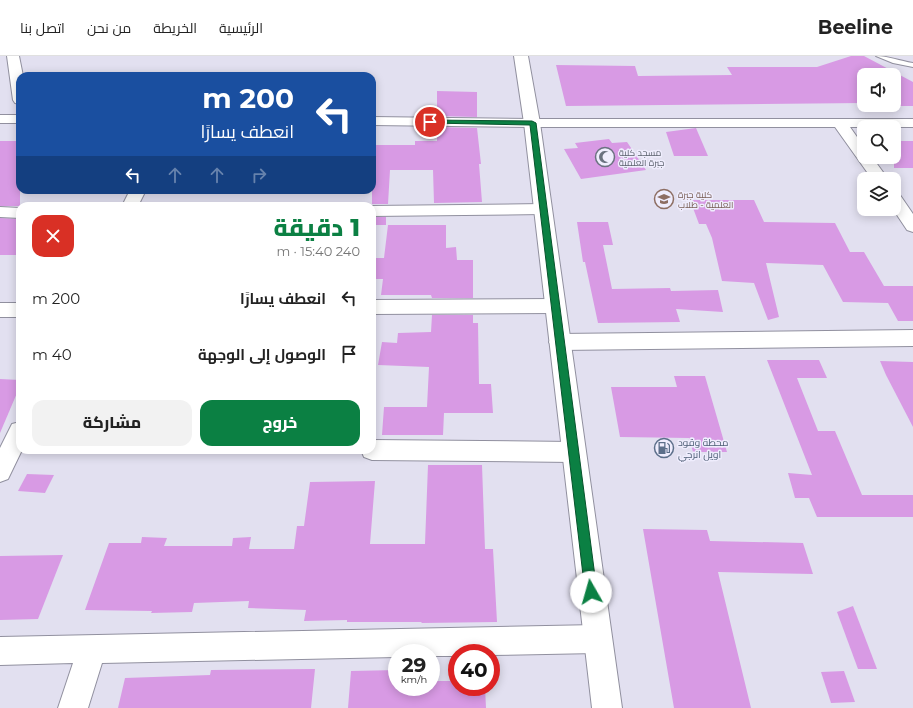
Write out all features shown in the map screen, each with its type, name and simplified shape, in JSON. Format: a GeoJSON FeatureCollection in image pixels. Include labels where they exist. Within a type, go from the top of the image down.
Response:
{"type":"FeatureCollection","features":[{"type":"Feature","properties":{"kind":"street"},"geometry":{"type":"LineString","coordinates":[[12,56],[16,78]]}},
{"type":"Feature","properties":{"kind":"street"},"geometry":{"type":"LineString","coordinates":[[521,56],[532,123],[572,452],[607,708]]}},
{"type":"Feature","properties":{"kind":"street"},"geometry":{"type":"LineString","coordinates":[[0,119],[16,119]]}},
{"type":"Feature","properties":{"kind":"street"},"geometry":{"type":"LineString","coordinates":[[376,121],[532,123],[913,123]]}},
{"type":"Feature","properties":{"kind":"street"},"geometry":{"type":"LineString","coordinates":[[839,123],[875,172]]}},
{"type":"Feature","properties":{"kind":"street"},"geometry":{"type":"LineString","coordinates":[[903,206],[913,226]]}},
{"type":"Feature","properties":{"kind":"street"},"geometry":{"type":"LineString","coordinates":[[376,211],[543,209]]}},
{"type":"Feature","properties":{"kind":"street"},"geometry":{"type":"LineString","coordinates":[[0,212],[16,212]]}},
{"type":"Feature","properties":{"kind":"street"},"geometry":{"type":"LineString","coordinates":[[376,307],[554,306]]}},
{"type":"Feature","properties":{"kind":"street"},"geometry":{"type":"LineString","coordinates":[[0,310],[16,310]]}},
{"type":"Feature","properties":{"kind":"street"},"geometry":{"type":"LineString","coordinates":[[559,342],[913,338]]}},
{"type":"Feature","properties":{"kind":"street"},"geometry":{"type":"LineString","coordinates":[[0,472],[13,442]]}},
{"type":"Feature","properties":{"kind":"street"},"geometry":{"type":"LineString","coordinates":[[376,450],[572,452]]}},
{"type":"Feature","properties":{"kind":"street"},"geometry":{"type":"LineString","coordinates":[[0,651],[597,639]]}},
{"type":"Feature","properties":{"kind":"street"},"geometry":{"type":"LineString","coordinates":[[73,708],[92,650]]}},
{"type":"Feature","properties":{"kind":"lane"},"geometry":{"type":"LineString","coordinates":[[879,56],[895,62],[913,65]]}},
{"type":"Feature","properties":{"kind":"building"},"geometry":{"type":"Polygon","coordinates":[[[851,56],[864,56],[887,68],[857,68],[857,103],[566,106],[556,65],[635,66],[638,76],[732,75],[727,67],[817,67],[851,56]]]}},
{"type":"Feature","properties":{"kind":"building"},"geometry":{"type":"Polygon","coordinates":[[[901,76],[913,82],[913,106],[901,106],[901,76]]]}},
{"type":"Feature","properties":{"kind":"building"},"geometry":{"type":"Polygon","coordinates":[[[437,91],[477,92],[477,117],[437,116],[437,91]]]}},
{"type":"Feature","properties":{"kind":"building"},"geometry":{"type":"Polygon","coordinates":[[[437,127],[477,128],[481,164],[479,164],[482,202],[434,203],[433,170],[390,170],[388,204],[376,204],[376,202],[372,202],[372,194],[376,194],[376,145],[415,145],[415,141],[437,141],[437,127]]]}},
{"type":"Feature","properties":{"kind":"building"},"geometry":{"type":"Polygon","coordinates":[[[696,128],[708,156],[674,156],[666,132],[696,128]]]}},
{"type":"Feature","properties":{"kind":"building"},"geometry":{"type":"Polygon","coordinates":[[[609,139],[612,143],[627,142],[646,170],[581,179],[564,149],[578,148],[575,143],[609,139]]]}},
{"type":"Feature","properties":{"kind":"building"},"geometry":{"type":"Polygon","coordinates":[[[0,141],[16,141],[16,194],[20,194],[20,202],[16,202],[16,206],[0,206],[0,141]]]}},
{"type":"Feature","properties":{"kind":"building"},"geometry":{"type":"Polygon","coordinates":[[[901,141],[913,141],[913,168],[894,168],[894,164],[901,164],[901,141]]]}},
{"type":"Feature","properties":{"kind":"building"},"geometry":{"type":"Polygon","coordinates":[[[690,200],[754,200],[764,222],[835,223],[850,252],[864,252],[884,286],[913,286],[913,321],[898,321],[888,303],[843,302],[823,265],[766,263],[779,317],[768,320],[754,283],[722,281],[712,238],[706,224],[699,224],[690,200]]]}},
{"type":"Feature","properties":{"kind":"building"},"geometry":{"type":"Polygon","coordinates":[[[376,217],[386,217],[386,225],[376,225],[376,217]]]}},
{"type":"Feature","properties":{"kind":"building"},"geometry":{"type":"Polygon","coordinates":[[[0,218],[16,219],[16,255],[0,255],[0,218]]]}},
{"type":"Feature","properties":{"kind":"building"},"geometry":{"type":"Polygon","coordinates":[[[577,222],[608,222],[613,245],[603,245],[612,289],[670,288],[671,291],[718,290],[723,312],[676,309],[680,322],[598,323],[585,262],[583,262],[577,222]]]}},
{"type":"Feature","properties":{"kind":"building"},"geometry":{"type":"Polygon","coordinates":[[[388,225],[446,225],[446,248],[456,247],[457,260],[473,260],[473,298],[432,298],[431,295],[381,295],[383,279],[376,279],[376,258],[384,258],[388,225]]]}},
{"type":"Feature","properties":{"kind":"building"},"geometry":{"type":"Polygon","coordinates":[[[432,315],[473,315],[473,323],[478,323],[479,384],[491,384],[493,413],[444,413],[443,435],[382,435],[384,407],[427,407],[429,367],[378,365],[382,342],[397,343],[398,333],[431,332],[432,315]]]}},
{"type":"Feature","properties":{"kind":"building"},"geometry":{"type":"Polygon","coordinates":[[[767,360],[819,360],[827,378],[797,378],[818,431],[835,431],[862,495],[913,495],[913,517],[817,517],[809,498],[795,498],[788,473],[812,475],[767,360]]]}},
{"type":"Feature","properties":{"kind":"building"},"geometry":{"type":"Polygon","coordinates":[[[880,361],[913,362],[913,427],[886,375],[880,361]]]}},
{"type":"Feature","properties":{"kind":"building"},"geometry":{"type":"Polygon","coordinates":[[[674,376],[705,376],[727,452],[693,452],[689,438],[620,437],[611,387],[677,387],[674,376]]]}},
{"type":"Feature","properties":{"kind":"building"},"geometry":{"type":"Polygon","coordinates":[[[0,379],[16,380],[16,395],[0,433],[0,379]]]}},
{"type":"Feature","properties":{"kind":"building"},"geometry":{"type":"Polygon","coordinates":[[[428,465],[482,465],[485,549],[493,549],[497,622],[421,623],[422,622],[347,622],[347,620],[304,621],[306,610],[248,608],[249,601],[194,603],[192,612],[151,613],[152,611],[85,610],[109,543],[141,543],[142,537],[167,538],[164,546],[232,546],[233,538],[251,537],[249,549],[294,549],[297,526],[304,526],[310,482],[375,481],[370,544],[425,544],[428,465]]]}},
{"type":"Feature","properties":{"kind":"building"},"geometry":{"type":"Polygon","coordinates":[[[27,474],[54,475],[45,493],[18,491],[27,474]]]}},
{"type":"Feature","properties":{"kind":"building"},"geometry":{"type":"Polygon","coordinates":[[[643,529],[707,530],[710,541],[803,543],[813,574],[718,572],[751,708],[674,708],[643,529]]]}},
{"type":"Feature","properties":{"kind":"building"},"geometry":{"type":"Polygon","coordinates":[[[63,555],[38,619],[0,620],[0,556],[63,555]]]}},
{"type":"Feature","properties":{"kind":"building"},"geometry":{"type":"Polygon","coordinates":[[[853,606],[877,669],[858,669],[837,612],[853,606]]]}},
{"type":"Feature","properties":{"kind":"building"},"geometry":{"type":"Polygon","coordinates":[[[315,669],[311,708],[118,708],[125,678],[210,675],[211,670],[315,669]]]}},
{"type":"Feature","properties":{"kind":"building"},"geometry":{"type":"Polygon","coordinates":[[[388,670],[388,696],[440,696],[440,681],[448,681],[448,696],[485,696],[486,708],[348,708],[351,671],[388,670]]]}},
{"type":"Feature","properties":{"kind":"building"},"geometry":{"type":"Polygon","coordinates":[[[844,671],[855,702],[831,703],[821,672],[844,671]]]}},
{"type":"Feature","properties":{"kind":"place","name":"مسجد كلية جبرة العلمية"},"geometry":{"type":"Point","coordinates":[605,157]}},
{"type":"Feature","properties":{"kind":"place","name":"كلية جبرة العلمية - طلاب"},"geometry":{"type":"Point","coordinates":[664,199]}},
{"type":"Feature","properties":{"kind":"place","name":"محطة وقود اويل انرجي"},"geometry":{"type":"Point","coordinates":[664,448]}},
{"type":"Feature","properties":{"kind":"route"},"geometry":{"type":"LineString","coordinates":[[430,122],[532,123],[572,452],[591,592]]}}]}
